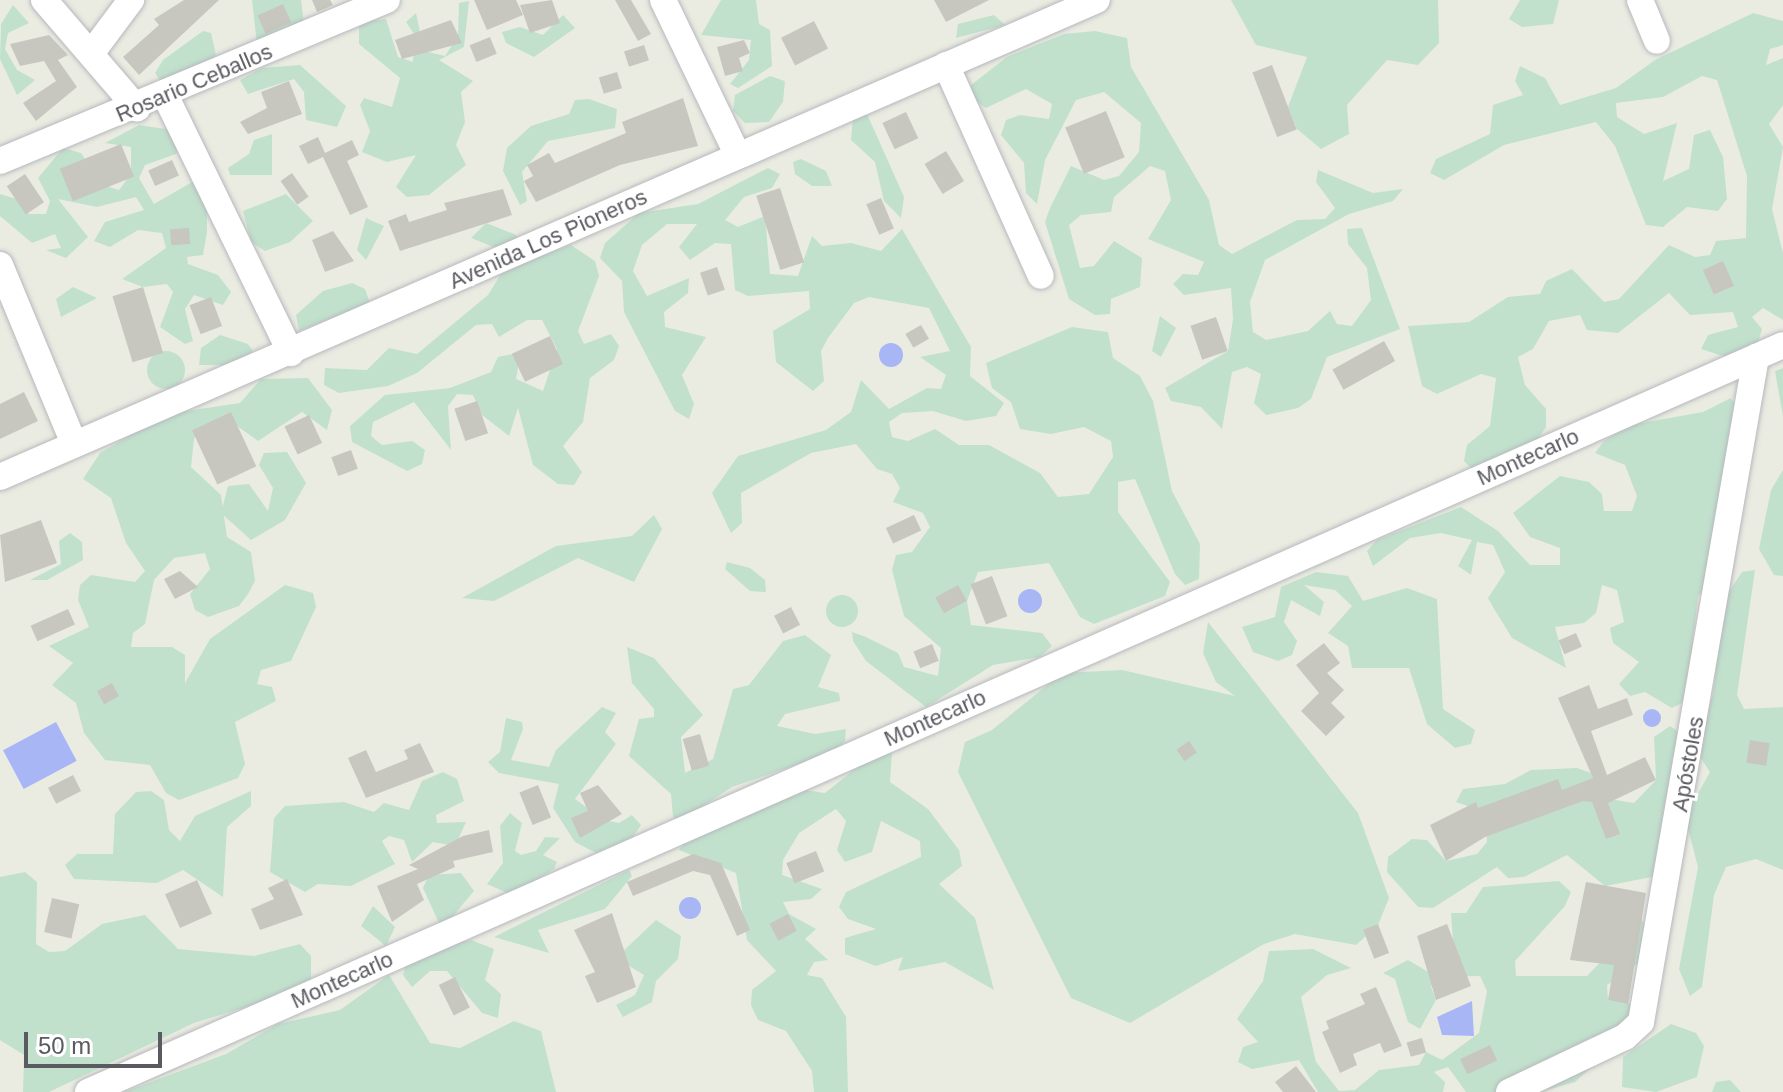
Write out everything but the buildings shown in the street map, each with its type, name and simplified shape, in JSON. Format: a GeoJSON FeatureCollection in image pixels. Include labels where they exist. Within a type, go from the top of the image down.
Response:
{"type":"FeatureCollection","features":[{"type":"Feature","properties":{"kind":"street"},"geometry":{"type":"LineString","coordinates":[[44,0],[59,25],[93,51],[137,108]]}},
{"type":"Feature","properties":{"kind":"street"},"geometry":{"type":"LineString","coordinates":[[93,51],[131,0]]}},
{"type":"Feature","properties":{"kind":"street","name":"Rosario Ceballos"},"geometry":{"type":"LineString","coordinates":[[0,161],[166,97],[387,0]]}},
{"type":"Feature","properties":{"kind":"street"},"geometry":{"type":"LineString","coordinates":[[663,0],[737,154]]}},
{"type":"Feature","properties":{"kind":"street","name":"Avenida Los Pioneros"},"geometry":{"type":"LineString","coordinates":[[0,477],[1097,0]]}},
{"type":"Feature","properties":{"kind":"street"},"geometry":{"type":"LineString","coordinates":[[1640,0],[1657,41]]}},
{"type":"Feature","properties":{"kind":"street"},"geometry":{"type":"LineString","coordinates":[[946,65],[1041,276]]}},
{"type":"Feature","properties":{"kind":"street"},"geometry":{"type":"LineString","coordinates":[[166,97],[291,353]]}},
{"type":"Feature","properties":{"kind":"street"},"geometry":{"type":"LineString","coordinates":[[0,265],[74,444]]}},
{"type":"Feature","properties":{"kind":"street","name":"Montecarlo"},"geometry":{"type":"LineString","coordinates":[[88,1092],[1783,345]]}},
{"type":"Feature","properties":{"kind":"street","name":"Apóstoles"},"geometry":{"type":"LineString","coordinates":[[1509,1092],[1625,1037],[1641,1022],[1756,357]]}},
{"type":"Feature","properties":{"kind":"green space"},"geometry":{"type":"Polygon","coordinates":[[[252,0],[301,0],[304,23],[257,45],[252,0]]]}},
{"type":"Feature","properties":{"kind":"green space"},"geometry":{"type":"Polygon","coordinates":[[[721,0],[756,0],[759,24],[770,30],[772,66],[738,88],[730,84],[749,60],[751,40],[701,35],[721,0]]]}},
{"type":"Feature","properties":{"kind":"green space"},"geometry":{"type":"Polygon","coordinates":[[[1231,0],[1438,0],[1439,43],[1418,65],[1387,60],[1347,105],[1349,134],[1321,149],[1297,129],[1288,107],[1307,57],[1256,45],[1231,0]]]}},
{"type":"Feature","properties":{"kind":"green space"},"geometry":{"type":"Polygon","coordinates":[[[1520,0],[1559,0],[1553,24],[1522,27],[1509,19],[1520,0]]]}},
{"type":"Feature","properties":{"kind":"green space"},"geometry":{"type":"Polygon","coordinates":[[[469,1],[464,47],[439,60],[473,81],[461,92],[465,122],[456,145],[466,165],[429,195],[407,197],[396,187],[416,155],[387,162],[362,152],[370,131],[360,105],[364,98],[392,107],[400,78],[359,44],[359,22],[386,19],[398,57],[413,62],[414,34],[406,22],[416,13],[424,51],[445,56],[458,36],[459,3],[469,1]]]}},
{"type":"Feature","properties":{"kind":"green space"},"geometry":{"type":"Polygon","coordinates":[[[13,5],[29,23],[8,33],[5,49],[17,70],[35,80],[17,95],[0,59],[1,24],[13,5]]]}},
{"type":"Feature","properties":{"kind":"green space"},"geometry":{"type":"Polygon","coordinates":[[[1753,13],[1783,21],[1783,45],[1770,49],[1766,65],[1783,58],[1783,105],[1769,124],[1783,147],[1772,209],[1783,253],[1783,320],[1763,308],[1752,317],[1762,329],[1758,343],[1732,359],[1701,349],[1708,335],[1738,327],[1733,312],[1690,315],[1669,293],[1618,333],[1587,330],[1580,315],[1549,321],[1533,349],[1518,357],[1525,385],[1546,409],[1546,427],[1529,452],[1475,472],[1464,461],[1467,445],[1490,426],[1496,378],[1481,374],[1437,394],[1422,386],[1408,326],[1469,322],[1508,297],[1540,294],[1546,281],[1572,269],[1604,302],[1619,299],[1669,245],[1695,257],[1710,255],[1716,241],[1746,238],[1747,176],[1717,80],[1702,76],[1663,97],[1616,103],[1617,117],[1644,134],[1677,123],[1663,181],[1689,169],[1694,135],[1710,130],[1723,157],[1727,199],[1718,211],[1687,207],[1663,227],[1646,225],[1615,146],[1596,122],[1504,145],[1444,180],[1430,173],[1436,159],[1490,134],[1493,105],[1523,95],[1515,81],[1520,66],[1545,78],[1560,105],[1616,88],[1655,60],[1753,13]]]}},
{"type":"Feature","properties":{"kind":"green space"},"geometry":{"type":"Polygon","coordinates":[[[563,15],[575,28],[534,57],[506,43],[502,32],[520,27],[543,35],[563,15]]]}},
{"type":"Feature","properties":{"kind":"green space"},"geometry":{"type":"Polygon","coordinates":[[[994,15],[1005,25],[956,38],[958,24],[994,15]]]}},
{"type":"Feature","properties":{"kind":"green space"},"geometry":{"type":"Polygon","coordinates":[[[203,31],[211,33],[216,55],[205,67],[160,80],[155,73],[163,60],[203,31]]]}},
{"type":"Feature","properties":{"kind":"green space"},"geometry":{"type":"Polygon","coordinates":[[[1095,31],[1127,38],[1131,67],[1209,200],[1219,245],[1232,254],[1297,220],[1325,219],[1335,208],[1316,182],[1318,170],[1373,193],[1403,189],[1393,201],[1349,214],[1265,260],[1250,302],[1253,332],[1266,340],[1308,331],[1330,311],[1337,324],[1352,326],[1371,300],[1367,268],[1348,244],[1347,229],[1362,228],[1400,329],[1327,357],[1311,399],[1298,408],[1266,415],[1254,403],[1261,374],[1247,367],[1232,372],[1222,429],[1201,407],[1171,401],[1165,388],[1228,351],[1233,319],[1231,288],[1184,295],[1173,284],[1183,274],[1198,275],[1204,262],[1148,239],[1171,200],[1165,171],[1150,166],[1114,197],[1111,212],[1081,215],[1069,225],[1080,268],[1094,266],[1114,241],[1142,258],[1140,287],[1111,299],[1110,314],[1095,315],[1069,299],[1045,222],[1050,208],[1071,166],[1104,180],[1119,176],[1139,152],[1141,123],[1104,92],[1076,100],[1045,160],[1037,204],[1026,193],[1024,163],[1001,135],[1006,120],[1020,115],[1049,119],[1052,104],[1026,89],[986,108],[974,100],[971,85],[1007,57],[1064,34],[1095,31]]]}},
{"type":"Feature","properties":{"kind":"green space"},"geometry":{"type":"Polygon","coordinates":[[[300,65],[346,106],[337,127],[306,120],[304,92],[294,79],[248,94],[240,80],[262,68],[300,65]]]}},
{"type":"Feature","properties":{"kind":"green space"},"geometry":{"type":"Polygon","coordinates":[[[770,76],[785,81],[783,102],[769,122],[745,123],[733,111],[735,95],[770,76]]]}},
{"type":"Feature","properties":{"kind":"green space"},"geometry":{"type":"Polygon","coordinates":[[[589,99],[617,109],[615,128],[548,141],[522,172],[527,201],[520,205],[503,171],[507,148],[531,126],[569,114],[575,100],[589,99]]]}},
{"type":"Feature","properties":{"kind":"green space"},"geometry":{"type":"Polygon","coordinates":[[[867,114],[904,197],[901,218],[884,201],[875,162],[851,140],[853,116],[867,114]]]}},
{"type":"Feature","properties":{"kind":"green space"},"geometry":{"type":"Polygon","coordinates":[[[139,125],[172,130],[181,143],[176,154],[145,165],[139,178],[154,204],[194,181],[207,209],[207,232],[203,255],[187,257],[188,264],[218,275],[231,292],[223,305],[194,295],[185,309],[193,341],[185,344],[160,327],[173,292],[167,284],[143,287],[122,279],[166,248],[162,233],[138,230],[110,247],[94,241],[105,222],[144,210],[136,197],[97,207],[58,199],[88,237],[66,258],[46,250],[61,248],[55,234],[32,243],[0,216],[0,194],[20,200],[29,214],[46,214],[50,201],[38,178],[63,148],[81,153],[103,185],[119,190],[131,174],[131,147],[105,143],[139,125]]]}},
{"type":"Feature","properties":{"kind":"green space"},"geometry":{"type":"Polygon","coordinates":[[[272,134],[272,175],[230,175],[228,168],[249,154],[254,140],[272,134]]]}},
{"type":"Feature","properties":{"kind":"green space"},"geometry":{"type":"Polygon","coordinates":[[[801,159],[826,171],[832,186],[812,186],[795,174],[793,162],[801,159]]]}},
{"type":"Feature","properties":{"kind":"green space"},"geometry":{"type":"Polygon","coordinates":[[[768,168],[780,174],[772,188],[744,197],[725,220],[738,227],[765,216],[770,274],[798,276],[812,236],[822,246],[851,243],[881,251],[902,229],[971,347],[970,376],[1004,403],[996,416],[966,421],[933,411],[902,413],[889,422],[892,437],[908,441],[935,429],[959,445],[989,445],[1040,473],[1058,497],[1089,494],[1113,457],[1111,441],[1084,427],[1051,434],[1020,429],[1011,402],[992,388],[986,363],[1072,327],[1108,332],[1113,358],[1140,376],[1153,401],[1172,491],[1200,544],[1199,579],[1185,585],[1175,574],[1135,479],[1118,482],[1118,512],[1170,582],[1165,596],[1094,624],[1080,617],[1049,563],[978,572],[967,601],[971,625],[1042,633],[1052,646],[1040,657],[993,665],[926,707],[866,661],[853,641],[852,632],[898,653],[904,667],[938,676],[941,648],[904,616],[892,570],[896,555],[912,552],[930,527],[923,513],[893,502],[900,488],[892,474],[877,469],[856,444],[811,453],[741,493],[742,523],[731,533],[712,493],[738,456],[826,430],[851,412],[861,380],[889,409],[927,388],[941,389],[946,375],[920,357],[950,351],[929,308],[869,297],[854,303],[828,338],[821,351],[824,381],[813,391],[776,362],[773,331],[810,309],[809,291],[748,296],[735,290],[731,244],[715,243],[690,260],[679,247],[697,224],[667,224],[642,245],[633,271],[647,296],[689,278],[688,293],[664,312],[665,327],[706,337],[682,375],[694,404],[689,419],[675,411],[624,312],[622,281],[600,258],[605,243],[639,213],[698,204],[768,168]]]}},
{"type":"Feature","properties":{"kind":"green space"},"geometry":{"type":"Polygon","coordinates":[[[286,194],[313,221],[290,242],[265,251],[251,242],[243,211],[286,194]]]}},
{"type":"Feature","properties":{"kind":"green space"},"geometry":{"type":"Polygon","coordinates":[[[366,218],[384,226],[366,260],[357,250],[366,218]]]}},
{"type":"Feature","properties":{"kind":"green space"},"geometry":{"type":"Polygon","coordinates":[[[486,223],[520,239],[504,251],[471,238],[486,223]]]}},
{"type":"Feature","properties":{"kind":"green space"},"geometry":{"type":"Polygon","coordinates":[[[571,245],[595,261],[599,276],[578,331],[584,344],[611,334],[619,346],[614,360],[590,378],[583,422],[563,446],[582,472],[574,485],[558,484],[533,465],[518,408],[509,436],[482,415],[473,395],[457,394],[448,406],[451,450],[414,402],[373,422],[371,436],[382,445],[412,441],[425,450],[422,464],[407,471],[352,442],[350,426],[385,395],[450,388],[491,372],[498,357],[513,354],[519,362],[516,379],[543,391],[557,349],[542,320],[527,320],[499,337],[492,324],[476,325],[417,373],[388,386],[339,393],[324,385],[325,368],[367,370],[389,348],[417,354],[488,295],[504,269],[571,245]]]}},
{"type":"Feature","properties":{"kind":"green space"},"geometry":{"type":"Polygon","coordinates":[[[352,283],[365,289],[370,303],[299,331],[296,315],[323,291],[352,283]]]}},
{"type":"Feature","properties":{"kind":"green space"},"geometry":{"type":"Polygon","coordinates":[[[73,287],[97,298],[61,317],[56,299],[73,287]]]}},
{"type":"Feature","properties":{"kind":"green space"},"geometry":{"type":"Polygon","coordinates":[[[1160,316],[1176,328],[1161,357],[1152,351],[1160,316]]]}},
{"type":"Feature","properties":{"kind":"green space"},"geometry":{"type":"Polygon","coordinates":[[[220,335],[248,344],[253,351],[234,365],[199,365],[201,348],[220,335]]]}},
{"type":"Feature","properties":{"kind":"green space"},"geometry":{"type":"Polygon","coordinates":[[[166,351],[179,357],[185,370],[179,383],[166,389],[153,383],[147,370],[153,357],[166,351]]]}},
{"type":"Feature","properties":{"kind":"green space"},"geometry":{"type":"Polygon","coordinates":[[[1783,368],[1783,416],[1775,371],[1783,368]]]}},
{"type":"Feature","properties":{"kind":"green space"},"geometry":{"type":"Polygon","coordinates":[[[308,378],[332,410],[327,430],[302,412],[258,441],[233,423],[202,425],[194,439],[191,467],[221,495],[227,537],[251,552],[255,581],[248,594],[239,606],[208,617],[195,610],[190,594],[210,569],[205,553],[174,558],[154,580],[145,624],[133,633],[131,647],[172,647],[185,655],[185,683],[210,639],[285,585],[313,593],[316,607],[291,661],[261,670],[257,684],[272,687],[276,701],[235,722],[245,764],[238,778],[179,800],[166,793],[150,765],[105,760],[84,733],[76,703],[52,685],[73,663],[49,646],[89,627],[78,600],[80,585],[91,575],[135,582],[145,571],[126,543],[111,498],[83,479],[100,453],[166,414],[240,403],[261,379],[308,378]]]}},
{"type":"Feature","properties":{"kind":"green space"},"geometry":{"type":"Polygon","coordinates":[[[1731,398],[1738,410],[1709,585],[1698,596],[1686,701],[1672,708],[1645,692],[1630,696],[1619,684],[1639,662],[1613,643],[1610,628],[1624,622],[1617,590],[1602,585],[1596,613],[1584,623],[1555,627],[1566,668],[1512,638],[1496,612],[1488,598],[1505,572],[1493,545],[1477,542],[1471,575],[1458,566],[1472,540],[1441,533],[1410,538],[1373,566],[1367,551],[1377,540],[1461,507],[1498,531],[1530,565],[1560,565],[1560,548],[1530,537],[1513,513],[1560,476],[1589,482],[1602,494],[1604,511],[1632,511],[1637,496],[1625,465],[1595,453],[1604,441],[1630,425],[1703,412],[1731,398]]]}},
{"type":"Feature","properties":{"kind":"green space"},"geometry":{"type":"Polygon","coordinates":[[[287,452],[306,483],[285,520],[251,540],[221,513],[228,486],[249,484],[268,511],[273,488],[259,465],[264,453],[287,452]]]}},
{"type":"Feature","properties":{"kind":"green space"},"geometry":{"type":"Polygon","coordinates":[[[1783,470],[1783,576],[1774,575],[1759,549],[1771,490],[1783,470]]]}},
{"type":"Feature","properties":{"kind":"green space"},"geometry":{"type":"Polygon","coordinates":[[[654,515],[662,529],[634,582],[578,558],[494,601],[462,598],[556,546],[632,536],[654,515]]]}},
{"type":"Feature","properties":{"kind":"green space"},"geometry":{"type":"Polygon","coordinates":[[[70,533],[82,542],[83,560],[47,580],[30,580],[61,564],[59,541],[70,533]]]}},
{"type":"Feature","properties":{"kind":"green space"},"geometry":{"type":"Polygon","coordinates":[[[727,562],[750,568],[765,580],[766,592],[750,591],[725,569],[727,562]]]}},
{"type":"Feature","properties":{"kind":"green space"},"geometry":{"type":"Polygon","coordinates":[[[1755,570],[1737,695],[1744,709],[1783,707],[1783,870],[1756,859],[1726,867],[1714,895],[1702,987],[1690,996],[1679,969],[1698,867],[1687,825],[1652,877],[1605,886],[1567,855],[1524,877],[1508,878],[1497,867],[1433,908],[1418,907],[1387,872],[1388,857],[1412,839],[1427,840],[1446,861],[1477,854],[1487,842],[1486,825],[1479,810],[1456,802],[1463,789],[1505,784],[1531,770],[1577,768],[1591,773],[1603,798],[1634,803],[1656,780],[1654,737],[1670,726],[1683,735],[1672,760],[1696,797],[1710,772],[1694,748],[1713,694],[1724,599],[1742,572],[1755,570]]]}},
{"type":"Feature","properties":{"kind":"green space"},"geometry":{"type":"Polygon","coordinates":[[[1316,572],[1348,576],[1363,601],[1407,588],[1437,599],[1443,709],[1475,730],[1471,744],[1455,748],[1427,724],[1409,668],[1352,668],[1348,646],[1328,633],[1352,606],[1335,590],[1304,585],[1324,602],[1320,616],[1291,600],[1284,622],[1297,641],[1292,655],[1278,661],[1253,652],[1242,627],[1275,617],[1281,587],[1316,572]]]}},
{"type":"Feature","properties":{"kind":"green space"},"geometry":{"type":"Polygon","coordinates":[[[842,595],[853,600],[858,611],[853,622],[842,627],[831,622],[826,611],[831,600],[842,595]]]}},
{"type":"Feature","properties":{"kind":"green space"},"geometry":{"type":"Polygon","coordinates":[[[1208,622],[1358,813],[1389,898],[1378,925],[1356,945],[1295,934],[1264,944],[1130,1023],[1071,998],[958,772],[965,742],[992,730],[1062,673],[1122,670],[1235,696],[1216,682],[1203,653],[1208,622]]]}},
{"type":"Feature","properties":{"kind":"green space"},"geometry":{"type":"Polygon","coordinates":[[[805,635],[831,655],[818,687],[839,693],[840,701],[785,714],[777,726],[815,734],[846,729],[845,741],[834,752],[732,787],[681,821],[673,817],[671,794],[629,756],[639,719],[654,717],[654,709],[632,683],[627,647],[654,658],[703,715],[681,737],[685,773],[713,759],[733,689],[749,685],[783,641],[805,635]]]}},
{"type":"Feature","properties":{"kind":"green space"},"geometry":{"type":"Polygon","coordinates":[[[602,707],[616,713],[605,732],[616,744],[575,799],[604,820],[619,823],[632,815],[641,825],[633,837],[596,853],[575,842],[553,808],[559,784],[499,773],[488,762],[500,752],[506,718],[522,722],[523,729],[511,760],[549,767],[556,750],[602,707]]]}},
{"type":"Feature","properties":{"kind":"green space"},"geometry":{"type":"Polygon","coordinates":[[[892,752],[890,782],[928,809],[959,850],[962,866],[939,884],[975,918],[994,990],[945,962],[898,971],[903,957],[876,966],[845,954],[845,938],[876,929],[848,919],[839,907],[846,892],[921,857],[920,841],[881,821],[872,852],[845,862],[837,850],[846,821],[836,809],[799,833],[783,860],[782,875],[822,889],[811,899],[783,902],[789,914],[816,929],[805,939],[828,960],[814,962],[807,975],[822,978],[846,1017],[848,1092],[814,1092],[812,1071],[786,1031],[758,1020],[751,1005],[752,990],[776,971],[747,940],[736,873],[679,850],[688,837],[791,788],[825,793],[861,764],[892,752]]]}},
{"type":"Feature","properties":{"kind":"green space"},"geometry":{"type":"Polygon","coordinates":[[[443,772],[457,779],[464,801],[436,815],[437,823],[466,822],[455,846],[433,842],[412,862],[404,840],[389,836],[382,841],[395,864],[351,886],[318,884],[305,892],[270,872],[274,818],[285,806],[344,802],[374,812],[384,803],[409,810],[422,781],[443,772]]]}},
{"type":"Feature","properties":{"kind":"green space"},"geometry":{"type":"Polygon","coordinates":[[[151,791],[164,800],[169,830],[180,841],[195,816],[251,791],[251,806],[227,827],[223,897],[183,870],[157,883],[74,879],[65,865],[77,854],[113,854],[115,814],[136,792],[151,791]]]}},
{"type":"Feature","properties":{"kind":"green space"},"geometry":{"type":"Polygon","coordinates":[[[510,813],[522,823],[515,851],[521,855],[536,851],[545,837],[560,838],[543,855],[557,862],[554,869],[512,895],[487,884],[503,863],[500,826],[510,813]]]}},
{"type":"Feature","properties":{"kind":"green space"},"geometry":{"type":"Polygon","coordinates":[[[629,870],[632,876],[605,909],[538,930],[549,953],[494,937],[629,870]]]}},
{"type":"Feature","properties":{"kind":"green space"},"geometry":{"type":"Polygon","coordinates":[[[25,872],[37,882],[36,944],[49,952],[65,951],[102,924],[145,915],[178,949],[254,956],[300,944],[311,956],[311,987],[194,1023],[49,1092],[23,1092],[24,1055],[0,1040],[0,877],[25,872]]]}},
{"type":"Feature","properties":{"kind":"green space"},"geometry":{"type":"Polygon","coordinates":[[[461,873],[474,891],[447,923],[439,923],[423,888],[429,875],[461,873]]]}},
{"type":"Feature","properties":{"kind":"green space"},"geometry":{"type":"Polygon","coordinates":[[[1559,881],[1571,892],[1565,906],[1515,961],[1516,976],[1587,976],[1641,920],[1652,930],[1644,959],[1607,985],[1608,1000],[1630,1004],[1641,1022],[1575,1082],[1540,1092],[1466,1092],[1448,1067],[1434,1072],[1445,1082],[1443,1092],[1318,1092],[1299,1060],[1252,1069],[1238,1062],[1243,1047],[1258,1042],[1237,1019],[1263,981],[1269,951],[1313,949],[1351,968],[1327,975],[1301,997],[1316,1062],[1339,1091],[1355,1090],[1379,1070],[1419,1065],[1426,1052],[1442,1060],[1479,1033],[1487,991],[1480,976],[1442,977],[1431,987],[1436,1000],[1420,1029],[1408,1022],[1395,979],[1383,973],[1408,960],[1430,973],[1453,940],[1451,913],[1466,913],[1483,887],[1559,881]]]}},
{"type":"Feature","properties":{"kind":"green space"},"geometry":{"type":"Polygon","coordinates":[[[373,906],[395,927],[386,946],[361,926],[373,906]]]}},
{"type":"Feature","properties":{"kind":"green space"},"geometry":{"type":"Polygon","coordinates":[[[656,920],[681,936],[678,959],[656,981],[652,1002],[623,1017],[616,1005],[635,995],[644,975],[616,958],[656,920]]]}},
{"type":"Feature","properties":{"kind":"green space"},"geometry":{"type":"Polygon","coordinates":[[[471,940],[494,949],[485,980],[501,994],[498,1018],[482,1013],[447,971],[430,971],[412,987],[403,975],[407,960],[429,949],[471,940]]]}},
{"type":"Feature","properties":{"kind":"green space"},"geometry":{"type":"Polygon","coordinates":[[[389,975],[430,1043],[460,1048],[514,1021],[541,1031],[556,1092],[124,1092],[226,1054],[278,1024],[340,1010],[389,975]]]}},
{"type":"Feature","properties":{"kind":"green space"},"geometry":{"type":"Polygon","coordinates":[[[1671,1024],[1696,1033],[1704,1046],[1697,1077],[1656,1092],[1622,1087],[1623,1057],[1671,1024]]]}},
{"type":"Feature","properties":{"kind":"green space"},"geometry":{"type":"Polygon","coordinates":[[[1730,1080],[1741,1092],[1712,1092],[1716,1082],[1730,1080]]]}},
{"type":"Feature","properties":{"kind":"water"},"geometry":{"type":"Polygon","coordinates":[[[891,343],[900,346],[903,355],[900,364],[891,367],[882,364],[879,355],[882,346],[891,343]]]}},
{"type":"Feature","properties":{"kind":"water"},"geometry":{"type":"Polygon","coordinates":[[[1030,589],[1039,592],[1042,601],[1039,610],[1030,613],[1021,610],[1018,601],[1021,592],[1030,589]]]}},
{"type":"Feature","properties":{"kind":"water"},"geometry":{"type":"Polygon","coordinates":[[[1652,709],[1661,718],[1652,727],[1643,718],[1652,709]]]}},
{"type":"Feature","properties":{"kind":"water"},"geometry":{"type":"Polygon","coordinates":[[[56,722],[77,761],[24,789],[3,750],[56,722]]]}},
{"type":"Feature","properties":{"kind":"water"},"geometry":{"type":"Polygon","coordinates":[[[690,897],[698,900],[701,908],[698,916],[690,919],[682,916],[679,908],[682,900],[690,897]]]}},
{"type":"Feature","properties":{"kind":"water"},"geometry":{"type":"Polygon","coordinates":[[[1472,1001],[1474,1036],[1442,1035],[1437,1017],[1472,1001]]]}}]}
